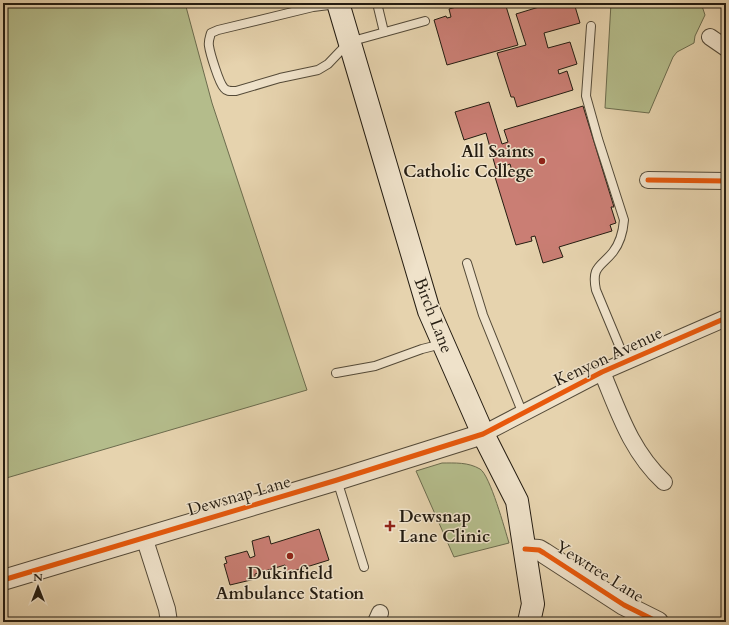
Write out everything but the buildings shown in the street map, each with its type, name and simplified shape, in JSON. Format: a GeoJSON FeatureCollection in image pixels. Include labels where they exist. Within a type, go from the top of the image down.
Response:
{"type":"FeatureCollection","features":[{"type":"Feature","properties":{"kind":"main road","name":"Birch Lane"},"geometry":{"type":"LineString","coordinates":[[338,3],[429,311],[483,434],[517,501],[533,604],[529,622]]}},
{"type":"Feature","properties":{"kind":"street"},"geometry":{"type":"LineString","coordinates":[[710,37],[726,48]]}},
{"type":"Feature","properties":{"kind":"street"},"geometry":{"type":"LineString","coordinates":[[648,180],[726,181]]}},
{"type":"Feature","properties":{"kind":"street","name":"Kenyon Avenue"},"geometry":{"type":"LineString","coordinates":[[483,434],[602,372],[726,318]]}},
{"type":"Feature","properties":{"kind":"street"},"geometry":{"type":"LineString","coordinates":[[602,372],[626,431],[633,444],[652,470],[664,482]]}},
{"type":"Feature","properties":{"kind":"street","name":"Dewsnap Lane"},"geometry":{"type":"LineString","coordinates":[[3,580],[337,480],[483,434]]}},
{"type":"Feature","properties":{"kind":"street"},"geometry":{"type":"LineString","coordinates":[[144,537],[167,609],[169,622]]}},
{"type":"Feature","properties":{"kind":"street","name":"Yewtree Lane"},"geometry":{"type":"LineString","coordinates":[[525,549],[539,550],[624,605],[658,622]]}},
{"type":"Feature","properties":{"kind":"lane"},"geometry":{"type":"LineString","coordinates":[[338,3],[313,7],[211,33],[209,38],[209,46],[220,82],[224,89],[229,92],[236,92],[280,78],[318,70],[328,64],[349,42],[425,21]]}},
{"type":"Feature","properties":{"kind":"lane"},"geometry":{"type":"LineString","coordinates":[[376,3],[384,32]]}},
{"type":"Feature","properties":{"kind":"lane"},"geometry":{"type":"LineString","coordinates":[[591,26],[586,96],[624,220],[620,240],[613,252],[599,265],[595,282],[596,290],[626,362]]}},
{"type":"Feature","properties":{"kind":"lane"},"geometry":{"type":"LineString","coordinates":[[467,263],[483,316],[523,414]]}},
{"type":"Feature","properties":{"kind":"lane"},"geometry":{"type":"LineString","coordinates":[[336,373],[375,366],[422,349],[443,344]]}},
{"type":"Feature","properties":{"kind":"lane"},"geometry":{"type":"LineString","coordinates":[[337,480],[364,567]]}},
{"type":"Feature","properties":{"kind":"green space"},"geometry":{"type":"Polygon","coordinates":[[[3,3],[185,3],[212,103],[307,390],[3,479],[3,3]]]}},
{"type":"Feature","properties":{"kind":"green space"},"geometry":{"type":"Polygon","coordinates":[[[611,3],[701,3],[705,15],[695,36],[694,43],[677,52],[673,57],[649,113],[605,108],[611,3]]]}},
{"type":"Feature","properties":{"kind":"green space"},"geometry":{"type":"Polygon","coordinates":[[[442,463],[461,463],[471,465],[480,469],[484,473],[497,503],[509,543],[454,557],[416,471],[442,463]]]}},
{"type":"Feature","properties":{"kind":"cycle path"},"geometry":{"type":"LineString","coordinates":[[648,180],[726,181]]}},
{"type":"Feature","properties":{"kind":"cycle path"},"geometry":{"type":"LineString","coordinates":[[3,580],[337,480],[483,434],[602,372],[726,318]]}},
{"type":"Feature","properties":{"kind":"cycle path"},"geometry":{"type":"LineString","coordinates":[[525,549],[539,550],[624,605],[658,622]]}},
{"type":"Feature","properties":{"kind":"place","name":"All Saints Catholic College"},"geometry":{"type":"Point","coordinates":[542,161]}},
{"type":"Feature","properties":{"kind":"place","name":"Dewsnap Lane Clinic"},"geometry":{"type":"Point","coordinates":[390,526]}},
{"type":"Feature","properties":{"kind":"place","name":"Dukinfield Ambulance Station"},"geometry":{"type":"Point","coordinates":[290,556]}}]}
